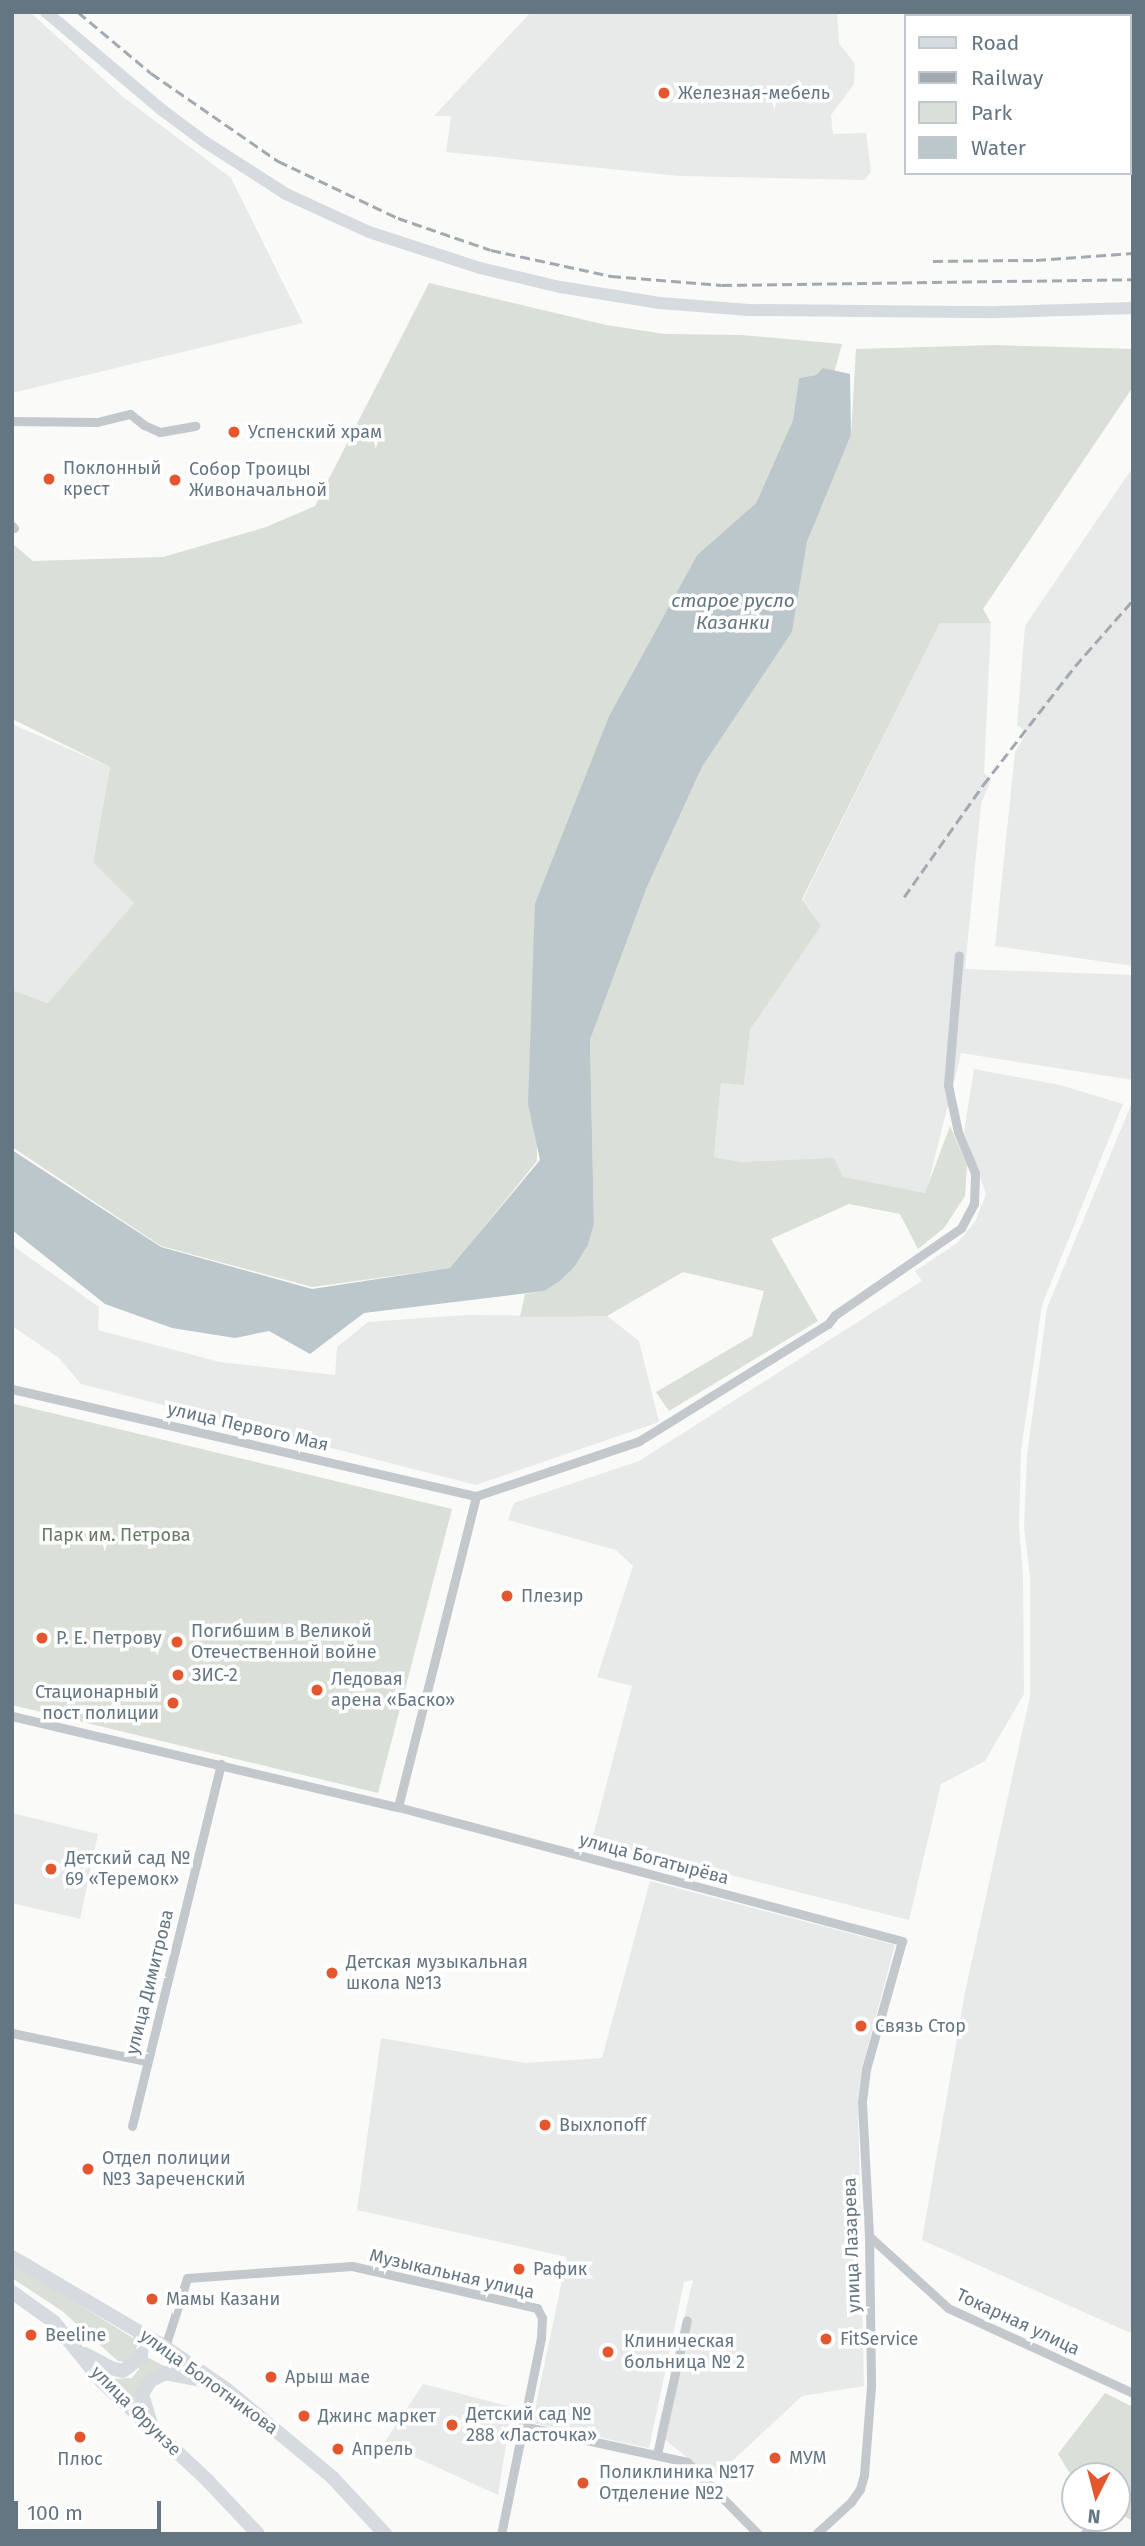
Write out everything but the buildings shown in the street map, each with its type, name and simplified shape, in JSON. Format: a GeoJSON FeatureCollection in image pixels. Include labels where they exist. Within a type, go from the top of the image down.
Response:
{"type":"FeatureCollection","features":[{"type":"Feature","properties":{"kind":"main road"},"geometry":{"type":"LineString","coordinates":[[47,12],[162,110],[205,142],[286,194],[369,232],[480,268],[561,287],[660,303],[749,310],[997,312],[1133,308]]}},
{"type":"Feature","properties":{"kind":"main road","name":"улица Болотникова"},"geometry":{"type":"LineString","coordinates":[[12,2257],[165,2347],[216,2383],[332,2477],[385,2534]]}},
{"type":"Feature","properties":{"kind":"main road","name":"улица Фрунзе"},"geometry":{"type":"LineString","coordinates":[[12,2292],[54,2322],[80,2351],[102,2382],[152,2428],[257,2534]]}},
{"type":"Feature","properties":{"kind":"main road"},"geometry":{"type":"LineString","coordinates":[[80,2351],[111,2368],[123,2371],[141,2357],[139,2331]]}},
{"type":"Feature","properties":{"kind":"main road"},"geometry":{"type":"LineString","coordinates":[[152,2428],[142,2394],[150,2381],[165,2373],[216,2383]]}},
{"type":"Feature","properties":{"kind":"street"},"geometry":{"type":"LineString","coordinates":[[12,421],[97,422],[130,414],[144,425],[160,432],[195,426]]}},
{"type":"Feature","properties":{"kind":"street"},"geometry":{"type":"LineString","coordinates":[[397,1807],[476,1496],[639,1441],[828,1324],[835,1315],[961,1228],[974,1204],[975,1173],[958,1132],[948,1085],[959,956]]}},
{"type":"Feature","properties":{"kind":"street","name":"улица Первого Мая"},"geometry":{"type":"LineString","coordinates":[[12,1389],[476,1496]]}},
{"type":"Feature","properties":{"kind":"street","name":"улица Богатырёва"},"geometry":{"type":"LineString","coordinates":[[12,1716],[397,1807],[902,1941]]}},
{"type":"Feature","properties":{"kind":"street","name":"улица Димитрова"},"geometry":{"type":"LineString","coordinates":[[132,2126],[221,1764]]}},
{"type":"Feature","properties":{"kind":"street","name":"улица Лазарева"},"geometry":{"type":"LineString","coordinates":[[816,2534],[851,2502],[860,2489],[864,2475],[872,2386],[869,2236],[862,2102],[866,2069],[902,1941]]}},
{"type":"Feature","properties":{"kind":"street"},"geometry":{"type":"LineString","coordinates":[[12,2033],[146,2062]]}},
{"type":"Feature","properties":{"kind":"street","name":"Токарная улица"},"geometry":{"type":"LineString","coordinates":[[869,2236],[948,2308],[1133,2393]]}},
{"type":"Feature","properties":{"kind":"street","name":"Музыкальная улица"},"geometry":{"type":"LineString","coordinates":[[165,2347],[187,2278],[352,2266],[537,2308],[542,2318],[541,2338],[522,2426]]}},
{"type":"Feature","properties":{"kind":"street"},"geometry":{"type":"LineString","coordinates":[[657,2454],[687,2320]]}},
{"type":"Feature","properties":{"kind":"street"},"geometry":{"type":"LineString","coordinates":[[501,2534],[522,2426],[687,2462],[758,2534]]}},
{"type":"Feature","properties":{"kind":"shaded area"},"geometry":{"type":"Polygon","coordinates":[[[12,12],[30,12],[123,97],[231,178],[303,323],[12,393],[12,12]]]}},
{"type":"Feature","properties":{"kind":"shaded area"},"geometry":{"type":"Polygon","coordinates":[[[531,12],[837,12],[839,43],[855,64],[854,84],[831,115],[833,134],[866,133],[871,172],[864,180],[679,176],[446,152],[451,116],[434,116],[531,12]]]}},
{"type":"Feature","properties":{"kind":"shaded area"},"geometry":{"type":"Polygon","coordinates":[[[1133,13],[1133,198],[1131,137],[1133,13]]]}},
{"type":"Feature","properties":{"kind":"shaded area"},"geometry":{"type":"Polygon","coordinates":[[[1133,467],[1133,966],[995,946],[1015,752],[1027,732],[1017,725],[1025,626],[1133,467]]]}},
{"type":"Feature","properties":{"kind":"shaded area"},"geometry":{"type":"Polygon","coordinates":[[[940,623],[991,623],[984,773],[991,780],[981,804],[965,969],[1133,975],[1133,1080],[961,1053],[926,1193],[714,1157],[721,1083],[744,1085],[750,1030],[821,926],[803,899],[940,623]]]}},
{"type":"Feature","properties":{"kind":"shaded area"},"geometry":{"type":"Polygon","coordinates":[[[12,724],[110,767],[93,861],[134,903],[48,1003],[12,990],[12,724]]]}},
{"type":"Feature","properties":{"kind":"shaded area"},"geometry":{"type":"Polygon","coordinates":[[[974,1069],[1060,1085],[1123,1104],[1042,1305],[1021,1451],[1019,1527],[1023,1575],[1024,1694],[985,1761],[941,1784],[909,1920],[592,1840],[632,1686],[597,1677],[633,1566],[616,1550],[508,1520],[514,1503],[639,1461],[922,1281],[915,1271],[957,1243],[975,1222],[986,1194],[964,1132],[974,1069]]]}},
{"type":"Feature","properties":{"kind":"shaded area"},"geometry":{"type":"Polygon","coordinates":[[[1133,1100],[1133,2334],[922,2240],[965,1992],[1030,1696],[1030,1576],[1024,1528],[1027,1455],[1047,1308],[1133,1100]]]}},
{"type":"Feature","properties":{"kind":"shaded area"},"geometry":{"type":"Polygon","coordinates":[[[12,1245],[99,1307],[98,1330],[220,1362],[335,1375],[337,1347],[368,1322],[464,1315],[607,1316],[639,1341],[659,1422],[476,1485],[81,1384],[59,1358],[12,1326],[12,1245]]]}},
{"type":"Feature","properties":{"kind":"shaded area","name":"Детский сад № 69 «Теремок»"},"geometry":{"type":"Polygon","coordinates":[[[12,1813],[98,1834],[80,1919],[12,1903],[12,1813]]]}},
{"type":"Feature","properties":{"kind":"shaded area"},"geometry":{"type":"Polygon","coordinates":[[[650,1881],[895,1945],[862,2068],[858,2099],[864,2386],[802,2396],[713,2479],[657,2433],[693,2280],[684,2282],[649,2448],[532,2423],[567,2257],[357,2210],[381,2038],[525,2063],[602,2058],[650,1881]]]}},
{"type":"Feature","properties":{"kind":"shaded area","name":"Детский сад № 288 «Ласточка»"},"geometry":{"type":"Polygon","coordinates":[[[423,2384],[512,2407],[498,2495],[384,2443],[423,2384]]]}},
{"type":"Feature","properties":{"kind":"green space"},"geometry":{"type":"Polygon","coordinates":[[[429,283],[606,325],[665,334],[741,335],[842,344],[834,373],[828,369],[816,375],[799,378],[793,420],[756,503],[697,555],[609,716],[535,903],[537,1161],[451,1268],[312,1287],[161,1246],[12,1147],[12,990],[48,1003],[134,903],[93,862],[110,767],[12,719],[12,543],[33,561],[163,557],[266,527],[315,506],[429,283]]]}},
{"type":"Feature","properties":{"kind":"green space"},"geometry":{"type":"Polygon","coordinates":[[[994,345],[1133,349],[1133,387],[983,609],[991,623],[940,623],[802,899],[821,926],[750,1030],[744,1085],[721,1083],[714,1157],[742,1162],[834,1158],[843,1177],[925,1193],[950,1126],[967,1165],[965,1196],[944,1228],[918,1249],[900,1214],[849,1204],[771,1239],[818,1321],[669,1411],[656,1392],[752,1336],[764,1291],[683,1272],[607,1316],[520,1317],[525,1294],[544,1291],[575,1266],[588,1245],[594,1224],[590,1040],[647,887],[702,767],[792,632],[807,542],[851,435],[856,349],[994,345]]]}},
{"type":"Feature","properties":{"kind":"green space","name":"Парк им. Петрова"},"geometry":{"type":"Polygon","coordinates":[[[14,1404],[452,1509],[378,1793],[12,1705],[14,1404]]]}},
{"type":"Feature","properties":{"kind":"green space"},"geometry":{"type":"Polygon","coordinates":[[[12,2263],[133,2338],[138,2352],[125,2362],[118,2361],[62,2311],[12,2278],[12,2263]]]}},
{"type":"Feature","properties":{"kind":"green space"},"geometry":{"type":"Polygon","coordinates":[[[139,2353],[170,2369],[156,2372],[140,2408],[112,2379],[132,2378],[139,2369],[139,2353]]]}},
{"type":"Feature","properties":{"kind":"green space"},"geometry":{"type":"Polygon","coordinates":[[[1105,2393],[1133,2407],[1133,2521],[1131,2462],[1063,2462],[1058,2454],[1105,2393]]]}},
{"type":"Feature","properties":{"kind":"water","name":"старое русло Казанки"},"geometry":{"type":"Polygon","coordinates":[[[823,368],[850,374],[851,435],[807,542],[792,632],[702,767],[647,887],[590,1040],[594,1224],[588,1245],[575,1266],[561,1280],[544,1291],[364,1313],[310,1354],[269,1331],[235,1338],[172,1328],[105,1304],[12,1230],[12,1150],[161,1247],[312,1289],[450,1268],[540,1160],[528,1104],[535,903],[609,716],[697,555],[756,503],[793,420],[799,378],[816,375],[823,368]]]}},
{"type":"Feature","properties":{"kind":"railway"},"geometry":{"type":"LineString","coordinates":[[78,12],[151,73],[278,161],[398,218],[491,250],[611,276],[722,285],[1133,279]]}},
{"type":"Feature","properties":{"kind":"railway"},"geometry":{"type":"LineString","coordinates":[[933,261],[1036,260],[1133,253]]}},
{"type":"Feature","properties":{"kind":"railway"},"geometry":{"type":"LineString","coordinates":[[904,897],[983,785],[1075,666],[1133,600]]}},
{"type":"Feature","properties":{"kind":"place","name":"Железная-мебель"},"geometry":{"type":"Point","coordinates":[664,93]}},
{"type":"Feature","properties":{"kind":"place","name":"Успенский храм"},"geometry":{"type":"Point","coordinates":[234,432]}},
{"type":"Feature","properties":{"kind":"place","name":"Поклонный крест"},"geometry":{"type":"Point","coordinates":[49,479]}},
{"type":"Feature","properties":{"kind":"place","name":"Собор Троицы Живоначальной"},"geometry":{"type":"Point","coordinates":[175,480]}},
{"type":"Feature","properties":{"kind":"place","name":"Плезир"},"geometry":{"type":"Point","coordinates":[507,1596]}},
{"type":"Feature","properties":{"kind":"place","name":"Р. Е. Петрову"},"geometry":{"type":"Point","coordinates":[42,1638]}},
{"type":"Feature","properties":{"kind":"place","name":"Погибшим в Великой Отечественной войне"},"geometry":{"type":"Point","coordinates":[177,1642]}},
{"type":"Feature","properties":{"kind":"place","name":"ЗИС-2"},"geometry":{"type":"Point","coordinates":[178,1675]}},
{"type":"Feature","properties":{"kind":"place","name":"Ледовая арена «Баско»"},"geometry":{"type":"Point","coordinates":[317,1690]}},
{"type":"Feature","properties":{"kind":"place","name":"Стационарный пост полиции"},"geometry":{"type":"Point","coordinates":[173,1703]}},
{"type":"Feature","properties":{"kind":"place","name":"Детский сад № 69 «Теремок»"},"geometry":{"type":"Point","coordinates":[51,1869]}},
{"type":"Feature","properties":{"kind":"place","name":"Детская музыкальная школа №13"},"geometry":{"type":"Point","coordinates":[332,1973]}},
{"type":"Feature","properties":{"kind":"place","name":"Связь Стор"},"geometry":{"type":"Point","coordinates":[861,2026]}},
{"type":"Feature","properties":{"kind":"place","name":"Выхлопoff"},"geometry":{"type":"Point","coordinates":[545,2125]}},
{"type":"Feature","properties":{"kind":"place","name":"Отдел полиции №3 Зареченский"},"geometry":{"type":"Point","coordinates":[88,2169]}},
{"type":"Feature","properties":{"kind":"place","name":"Рафик"},"geometry":{"type":"Point","coordinates":[519,2269]}},
{"type":"Feature","properties":{"kind":"place","name":"Мамы Казани"},"geometry":{"type":"Point","coordinates":[152,2299]}},
{"type":"Feature","properties":{"kind":"place","name":"Beeline"},"geometry":{"type":"Point","coordinates":[31,2335]}},
{"type":"Feature","properties":{"kind":"place","name":"FitService"},"geometry":{"type":"Point","coordinates":[826,2339]}},
{"type":"Feature","properties":{"kind":"place","name":"Клиническая больница № 2"},"geometry":{"type":"Point","coordinates":[608,2352]}},
{"type":"Feature","properties":{"kind":"place","name":"Арыш мае"},"geometry":{"type":"Point","coordinates":[271,2377]}},
{"type":"Feature","properties":{"kind":"place","name":"Джинс маркет"},"geometry":{"type":"Point","coordinates":[304,2416]}},
{"type":"Feature","properties":{"kind":"place","name":"Детский сад № 288 «Ласточка»"},"geometry":{"type":"Point","coordinates":[452,2425]}},
{"type":"Feature","properties":{"kind":"place","name":"Плюс"},"geometry":{"type":"Point","coordinates":[80,2437]}},
{"type":"Feature","properties":{"kind":"place","name":"Апрель"},"geometry":{"type":"Point","coordinates":[338,2449]}},
{"type":"Feature","properties":{"kind":"place","name":"МУМ"},"geometry":{"type":"Point","coordinates":[775,2458]}},
{"type":"Feature","properties":{"kind":"place","name":"Поликлиника №17 Отделение №2"},"geometry":{"type":"Point","coordinates":[583,2483]}}]}
